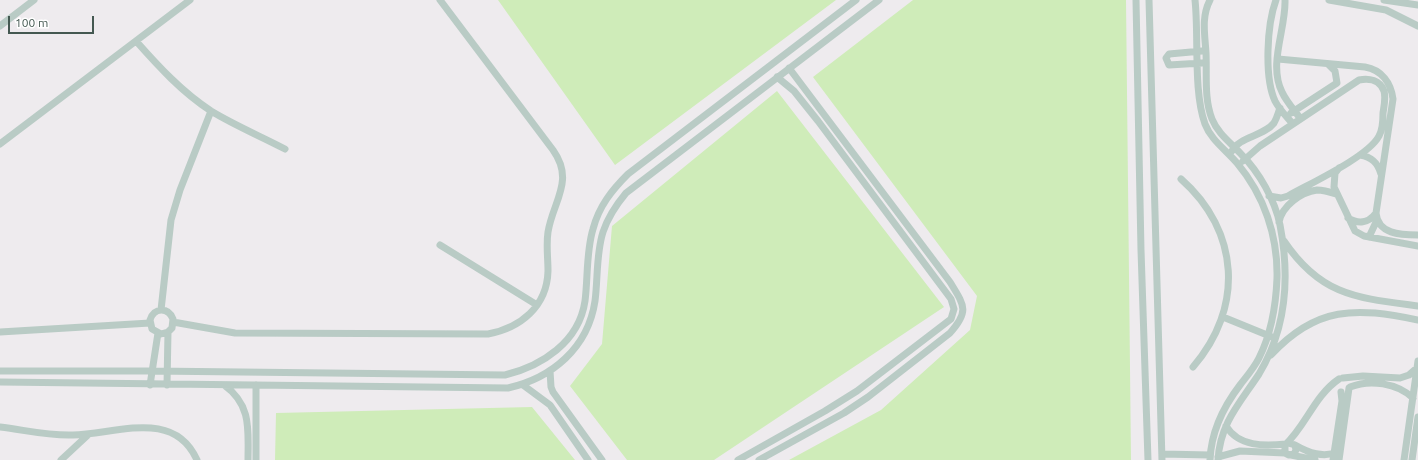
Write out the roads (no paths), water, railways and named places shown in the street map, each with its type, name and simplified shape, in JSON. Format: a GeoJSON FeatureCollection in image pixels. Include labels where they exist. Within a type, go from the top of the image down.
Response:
{"type":"FeatureCollection","features":[{"type":"Feature","properties":{"kind":"street"},"geometry":{"type":"LineString","coordinates":[[0,26],[34,0]]}},
{"type":"Feature","properties":{"kind":"street"},"geometry":{"type":"LineString","coordinates":[[0,144],[190,0]]}},
{"type":"Feature","properties":{"kind":"street"},"geometry":{"type":"LineString","coordinates":[[173,322],[235,333],[488,334],[500,332],[518,324],[537,305],[547,280],[548,232],[562,188],[563,174],[560,162],[531,120],[440,0]]}},
{"type":"Feature","properties":{"kind":"street"},"geometry":{"type":"LineString","coordinates":[[0,371],[168,371],[506,375],[524,371],[542,362],[558,350],[570,336],[580,319],[584,303],[592,230],[606,199],[616,185],[628,174],[856,0]]}},
{"type":"Feature","properties":{"kind":"street"},"geometry":{"type":"LineString","coordinates":[[0,382],[150,385],[508,388],[523,385],[550,372],[566,358],[575,348],[589,324],[595,302],[600,246],[609,217],[617,204],[637,182],[879,0]]}},
{"type":"Feature","properties":{"kind":"street"},"geometry":{"type":"LineString","coordinates":[[1136,0],[1141,250],[1148,460]]}},
{"type":"Feature","properties":{"kind":"street"},"geometry":{"type":"LineString","coordinates":[[1149,0],[1162,457],[1210,458],[1214,436],[1225,409],[1254,366],[1268,335],[1274,307],[1277,279],[1274,237],[1260,198],[1237,162],[1212,137],[1206,126],[1200,101],[1195,0]]}},
{"type":"Feature","properties":{"kind":"street"},"geometry":{"type":"LineString","coordinates":[[1210,0],[1204,18],[1209,110],[1219,131],[1246,160],[1269,196],[1283,239],[1286,292],[1284,310],[1267,360]]}},
{"type":"Feature","properties":{"kind":"street"},"geometry":{"type":"LineString","coordinates":[[1276,0],[1269,45],[1268,67],[1271,89],[1280,108],[1292,123]]}},
{"type":"Feature","properties":{"kind":"street"},"geometry":{"type":"LineString","coordinates":[[1285,0],[1278,59],[1280,88],[1300,118]]}},
{"type":"Feature","properties":{"kind":"street"},"geometry":{"type":"LineString","coordinates":[[1330,0],[1386,10],[1418,26]]}},
{"type":"Feature","properties":{"kind":"street"},"geometry":{"type":"LineString","coordinates":[[1384,0],[1418,5]]}},
{"type":"Feature","properties":{"kind":"street"},"geometry":{"type":"LineString","coordinates":[[136,41],[175,83],[211,111],[242,128],[285,148]]}},
{"type":"Feature","properties":{"kind":"street"},"geometry":{"type":"LineString","coordinates":[[1206,51],[1169,54],[1166,58],[1169,65],[1207,63]]}},
{"type":"Feature","properties":{"kind":"street"},"geometry":{"type":"LineString","coordinates":[[1269,196],[1281,198],[1288,196],[1360,155],[1384,132],[1393,99],[1389,84],[1385,78],[1369,68],[1278,59]]}},
{"type":"Feature","properties":{"kind":"street"},"geometry":{"type":"LineString","coordinates":[[1237,162],[1246,160],[1260,146],[1300,118],[1334,91],[1337,77],[1333,68],[1326,64]]}},
{"type":"Feature","properties":{"kind":"street"},"geometry":{"type":"LineString","coordinates":[[759,460],[819,428],[868,397],[950,333],[960,322],[964,312],[963,302],[950,282],[789,68]]}},
{"type":"Feature","properties":{"kind":"street"},"geometry":{"type":"LineString","coordinates":[[738,460],[825,411],[857,391],[951,319],[954,308],[951,299],[818,121],[794,91],[777,77]]}},
{"type":"Feature","properties":{"kind":"street"},"geometry":{"type":"LineString","coordinates":[[1286,116],[1359,80],[1371,79],[1382,87],[1385,99],[1381,174],[1376,217],[1369,237]]}},
{"type":"Feature","properties":{"kind":"street"},"geometry":{"type":"LineString","coordinates":[[1231,156],[1234,147],[1271,126],[1276,119],[1280,108]]}},
{"type":"Feature","properties":{"kind":"street"},"geometry":{"type":"LineString","coordinates":[[161,310],[171,220],[180,190],[211,111]]}},
{"type":"Feature","properties":{"kind":"street"},"geometry":{"type":"LineString","coordinates":[[1360,155],[1366,156],[1376,163],[1381,174]]}},
{"type":"Feature","properties":{"kind":"street"},"geometry":{"type":"LineString","coordinates":[[1339,167],[1333,180],[1336,194],[1355,231],[1369,237],[1418,246]]}},
{"type":"Feature","properties":{"kind":"street"},"geometry":{"type":"LineString","coordinates":[[1181,179],[1207,207],[1223,241],[1229,279],[1223,317],[1211,344],[1193,367]]}},
{"type":"Feature","properties":{"kind":"street"},"geometry":{"type":"LineString","coordinates":[[1279,223],[1285,208],[1308,193],[1319,190],[1336,194]]}},
{"type":"Feature","properties":{"kind":"street"},"geometry":{"type":"LineString","coordinates":[[1348,218],[1356,222],[1365,222],[1376,217]]}},
{"type":"Feature","properties":{"kind":"street"},"geometry":{"type":"LineString","coordinates":[[1376,217],[1381,227],[1389,232],[1418,235]]}},
{"type":"Feature","properties":{"kind":"street"},"geometry":{"type":"LineString","coordinates":[[1283,239],[1306,268],[1335,289],[1369,300],[1418,306]]}},
{"type":"Feature","properties":{"kind":"street"},"geometry":{"type":"LineString","coordinates":[[440,245],[537,305]]}},
{"type":"Feature","properties":{"kind":"street"},"geometry":{"type":"LineString","coordinates":[[161,310],[171,314],[173,322],[172,328],[168,332],[158,333],[152,330],[150,323],[153,314],[161,310]]}},
{"type":"Feature","properties":{"kind":"street"},"geometry":{"type":"LineString","coordinates":[[1218,459],[1226,426],[1234,409],[1267,360],[1294,333],[1320,318],[1334,314],[1367,312],[1418,320]]}},
{"type":"Feature","properties":{"kind":"street"},"geometry":{"type":"LineString","coordinates":[[1223,317],[1268,335],[1275,340]]}},
{"type":"Feature","properties":{"kind":"street"},"geometry":{"type":"LineString","coordinates":[[0,332],[150,323]]}},
{"type":"Feature","properties":{"kind":"street"},"geometry":{"type":"LineString","coordinates":[[167,385],[168,332]]}},
{"type":"Feature","properties":{"kind":"street"},"geometry":{"type":"LineString","coordinates":[[150,385],[158,333]]}},
{"type":"Feature","properties":{"kind":"street"},"geometry":{"type":"LineString","coordinates":[[1288,454],[1284,447],[1296,434],[1315,402],[1341,379],[1363,376],[1400,378],[1409,376],[1418,364]]}},
{"type":"Feature","properties":{"kind":"street"},"geometry":{"type":"LineString","coordinates":[[1404,460],[1418,364]]}},
{"type":"Feature","properties":{"kind":"street"},"geometry":{"type":"LineString","coordinates":[[550,372],[550,381],[553,392],[602,460]]}},
{"type":"Feature","properties":{"kind":"street"},"geometry":{"type":"LineString","coordinates":[[1336,455],[1349,387],[1348,381],[1341,379]]}},
{"type":"Feature","properties":{"kind":"street"},"geometry":{"type":"LineString","coordinates":[[1339,460],[1336,455],[1342,401],[1340,392],[1336,385],[1341,379]]}},
{"type":"Feature","properties":{"kind":"street"},"geometry":{"type":"LineString","coordinates":[[1340,392],[1346,392],[1349,387],[1362,383],[1387,385],[1402,389],[1413,398]]}},
{"type":"Feature","properties":{"kind":"street"},"geometry":{"type":"LineString","coordinates":[[224,385],[239,400],[247,416],[248,460]]}},
{"type":"Feature","properties":{"kind":"street"},"geometry":{"type":"LineString","coordinates":[[256,385],[256,460]]}},
{"type":"Feature","properties":{"kind":"street"},"geometry":{"type":"LineString","coordinates":[[523,385],[550,405],[588,460]]}},
{"type":"Feature","properties":{"kind":"street"},"geometry":{"type":"LineString","coordinates":[[1412,460],[1418,417]]}},
{"type":"Feature","properties":{"kind":"street"},"geometry":{"type":"LineString","coordinates":[[1226,426],[1233,435],[1243,442],[1266,445],[1287,443],[1318,454],[1336,455]]}},
{"type":"Feature","properties":{"kind":"street"},"geometry":{"type":"LineString","coordinates":[[0,427],[42,434],[89,434],[139,427],[160,429],[170,432],[188,443],[197,460]]}},
{"type":"Feature","properties":{"kind":"street"},"geometry":{"type":"LineString","coordinates":[[61,460],[89,434]]}},
{"type":"Feature","properties":{"kind":"street"},"geometry":{"type":"LineString","coordinates":[[1288,454],[1296,450],[1295,445]]}},
{"type":"Feature","properties":{"kind":"street"},"geometry":{"type":"LineString","coordinates":[[1218,459],[1240,451],[1288,454],[1315,460]]}}]}
